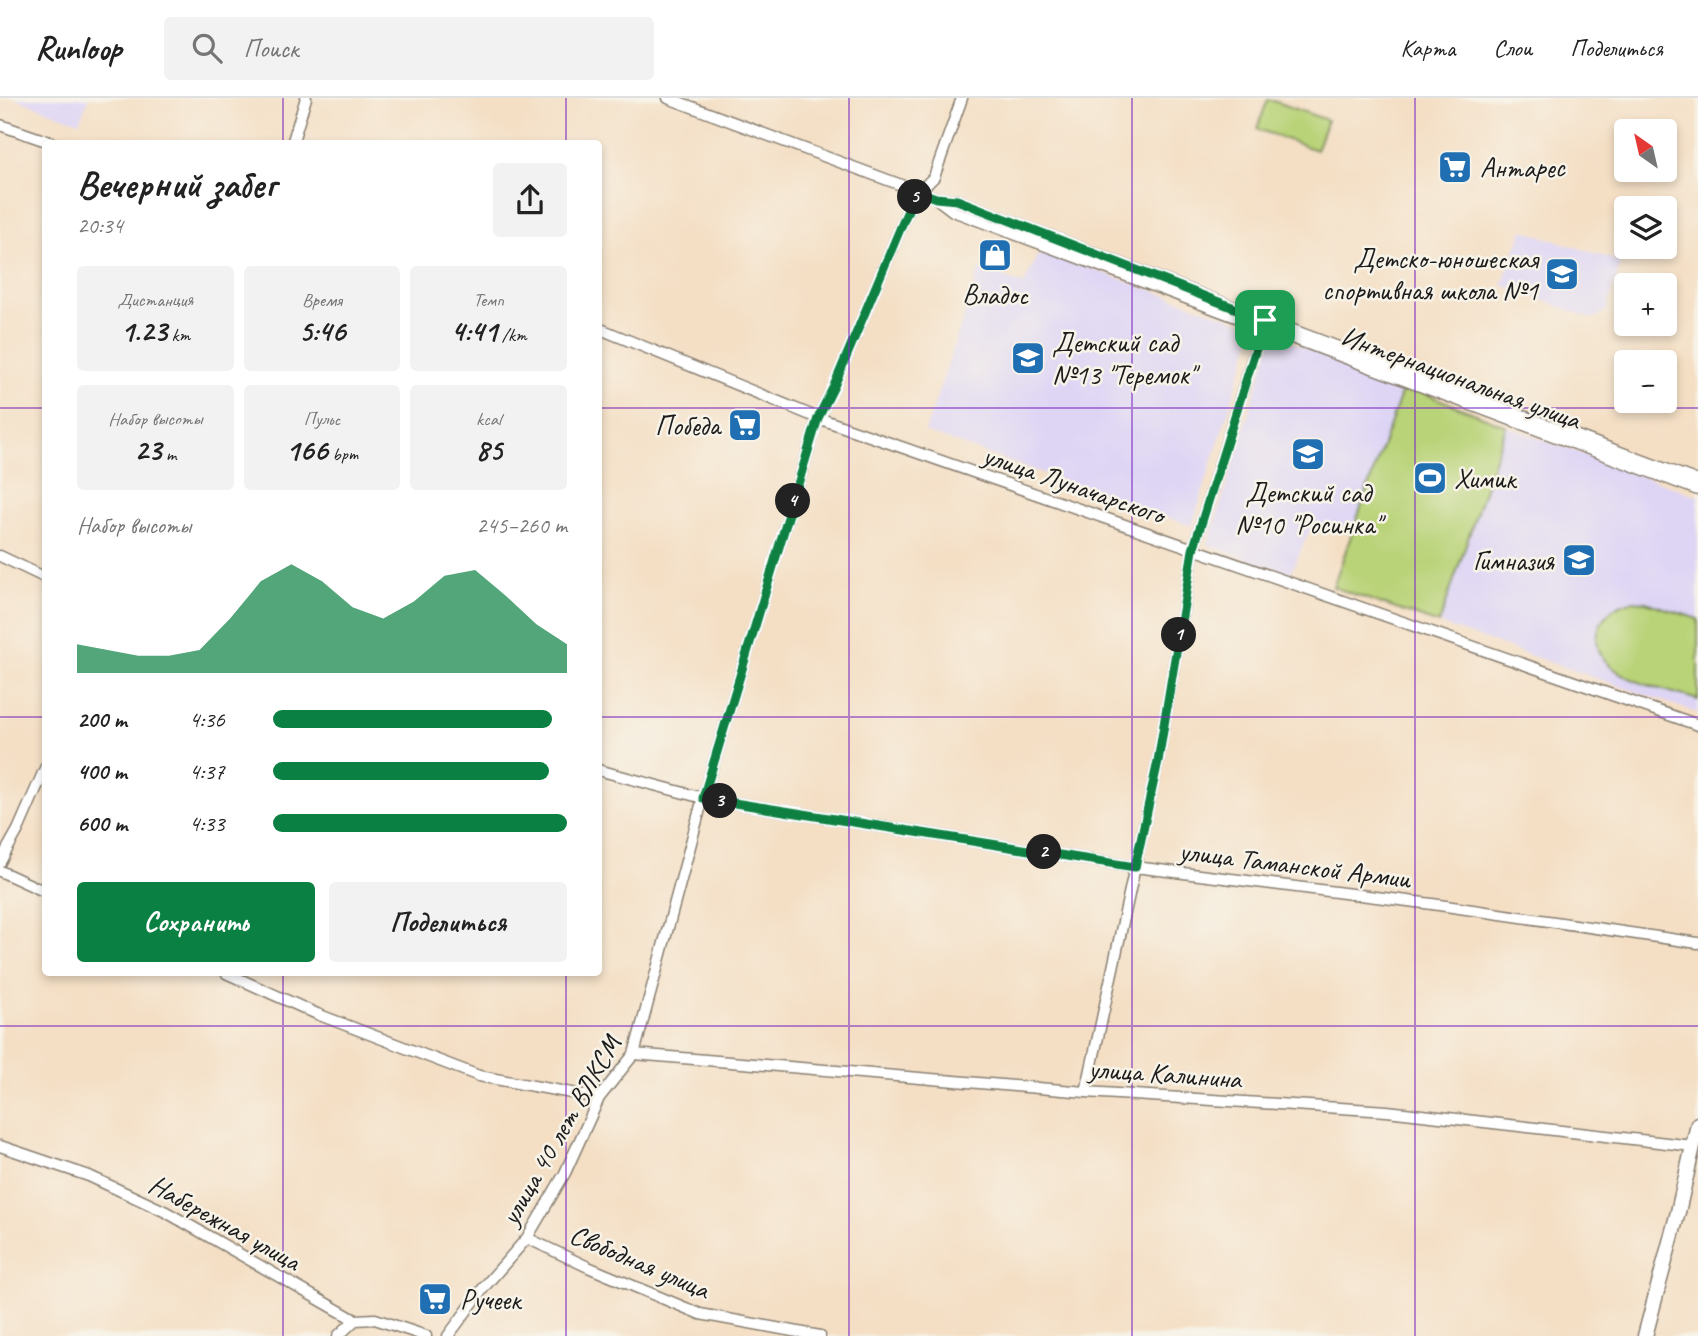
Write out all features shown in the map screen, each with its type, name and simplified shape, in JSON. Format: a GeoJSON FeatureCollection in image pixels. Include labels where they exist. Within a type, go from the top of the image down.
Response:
{"type":"FeatureCollection","features":[{"type":"Feature","properties":{"kind":"main road"},"geometry":{"type":"LineString","coordinates":[[1645,1336],[1698,1125]]}},
{"type":"Feature","properties":{"kind":"main road"},"geometry":{"type":"LineString","coordinates":[[1678,1212],[1698,1176]]}},
{"type":"Feature","properties":{"kind":"street"},"geometry":{"type":"LineString","coordinates":[[293,140],[306,98]]}},
{"type":"Feature","properties":{"kind":"street","name":"Интернациональная улица"},"geometry":{"type":"LineString","coordinates":[[668,98],[936,198],[953,211],[1698,481]]}},
{"type":"Feature","properties":{"kind":"street","name":"улица 40 лет ВЛКСМ"},"geometry":{"type":"LineString","coordinates":[[448,1336],[485,1286],[527,1238],[565,1173],[599,1098],[634,1055],[703,798],[818,418],[911,203],[934,177],[962,98]]}},
{"type":"Feature","properties":{"kind":"street"},"geometry":{"type":"LineString","coordinates":[[0,125],[43,140]]}},
{"type":"Feature","properties":{"kind":"street"},"geometry":{"type":"LineString","coordinates":[[1086,1092],[1158,761],[1193,550],[1264,324]]}},
{"type":"Feature","properties":{"kind":"street","name":"Интернациональная улица"},"geometry":{"type":"LineString","coordinates":[[1264,324],[1698,490]]}},
{"type":"Feature","properties":{"kind":"street","name":"улица Луначарского"},"geometry":{"type":"LineString","coordinates":[[602,330],[818,418],[1698,725]]}},
{"type":"Feature","properties":{"kind":"street"},"geometry":{"type":"LineString","coordinates":[[0,556],[42,576]]}},
{"type":"Feature","properties":{"kind":"street","name":"улица Таманской Армии"},"geometry":{"type":"LineString","coordinates":[[602,771],[703,798],[1135,867],[1432,904],[1698,943]]}},
{"type":"Feature","properties":{"kind":"street"},"geometry":{"type":"LineString","coordinates":[[0,862],[18,830],[42,775]]}},
{"type":"Feature","properties":{"kind":"street"},"geometry":{"type":"LineString","coordinates":[[0,871],[42,890]]}},
{"type":"Feature","properties":{"kind":"street"},"geometry":{"type":"LineString","coordinates":[[233,976],[317,1014],[479,1076],[599,1098]]}},
{"type":"Feature","properties":{"kind":"street","name":"улица Калинина"},"geometry":{"type":"LineString","coordinates":[[634,1055],[1086,1092],[1387,1111],[1693,1146]]}},
{"type":"Feature","properties":{"kind":"street","name":"Набережная улица"},"geometry":{"type":"LineString","coordinates":[[0,1146],[89,1176],[166,1212],[355,1320],[375,1319],[426,1336]]}},
{"type":"Feature","properties":{"kind":"street","name":"Свободная улица"},"geometry":{"type":"LineString","coordinates":[[527,1238],[700,1314],[820,1336]]}},
{"type":"Feature","properties":{"kind":"street"},"geometry":{"type":"LineString","coordinates":[[338,1336],[355,1320]]}},
{"type":"Feature","properties":{"kind":"shaded area"},"geometry":{"type":"Polygon","coordinates":[[[14,98],[89,98],[79,122],[14,98]]]}},
{"type":"Feature","properties":{"kind":"shaded area","name":"Детско-юношеская спортивная школа №1"},"geometry":{"type":"Polygon","coordinates":[[[1523,230],[1621,262],[1618,273],[1614,273],[1614,285],[1606,311],[1593,319],[1502,285],[1523,230]]]}},
{"type":"Feature","properties":{"kind":"shaded area"},"geometry":{"type":"Polygon","coordinates":[[[1045,252],[1255,327],[1192,526],[925,432],[980,268],[1024,285],[1037,256],[1045,252]]]}},
{"type":"Feature","properties":{"kind":"shaded area","name":"Детский сад №10 \"Росинка\""},"geometry":{"type":"Polygon","coordinates":[[[1273,335],[1404,385],[1353,530],[1313,523],[1290,574],[1208,545],[1273,335]]]}},
{"type":"Feature","properties":{"kind":"shaded area","name":"Гимназия"},"geometry":{"type":"Polygon","coordinates":[[[1506,426],[1698,496],[1698,713],[1439,624],[1506,426]]]}},
{"type":"Feature","properties":{"kind":"green space"},"geometry":{"type":"Polygon","coordinates":[[[1268,99],[1327,120],[1316,150],[1257,129],[1268,99]]]}},
{"type":"Feature","properties":{"kind":"green space","name":"Химик"},"geometry":{"type":"Polygon","coordinates":[[[1404,385],[1506,426],[1439,624],[1333,587],[1404,385]]]}},
{"type":"Feature","properties":{"kind":"green space"},"geometry":{"type":"Polygon","coordinates":[[[1631,601],[1646,602],[1698,619],[1698,700],[1630,678],[1604,658],[1598,645],[1601,623],[1611,610],[1631,601]]]}},
{"type":"Feature","properties":{"kind":"place","name":"Антарес"},"geometry":{"type":"Point","coordinates":[1455,167]}},
{"type":"Feature","properties":{"kind":"place","name":"Владос"},"geometry":{"type":"Point","coordinates":[995,255]}},
{"type":"Feature","properties":{"kind":"place","name":"Детско-юношеская спортивная школа №1"},"geometry":{"type":"Point","coordinates":[1562,274]}},
{"type":"Feature","properties":{"kind":"place","name":"Детский сад №13 \"Теремок\""},"geometry":{"type":"Point","coordinates":[1028,358]}},
{"type":"Feature","properties":{"kind":"place","name":"Победа"},"geometry":{"type":"Point","coordinates":[745,425]}},
{"type":"Feature","properties":{"kind":"place","name":"Детский сад №10 \"Росинка\""},"geometry":{"type":"Point","coordinates":[1308,454]}},
{"type":"Feature","properties":{"kind":"place","name":"Химик"},"geometry":{"type":"Point","coordinates":[1430,478]}},
{"type":"Feature","properties":{"kind":"place","name":"Гимназия"},"geometry":{"type":"Point","coordinates":[1579,560]}},
{"type":"Feature","properties":{"kind":"place","name":"Ручеек"},"geometry":{"type":"Point","coordinates":[435,1299]}},
{"type":"Feature","properties":{"kind":"route"},"geometry":{"type":"LineString","coordinates":[[919,192],[936,198],[957,200],[1265,320],[1193,550],[1158,761],[1135,867],[703,798],[818,418],[911,203],[919,192]]}}]}
